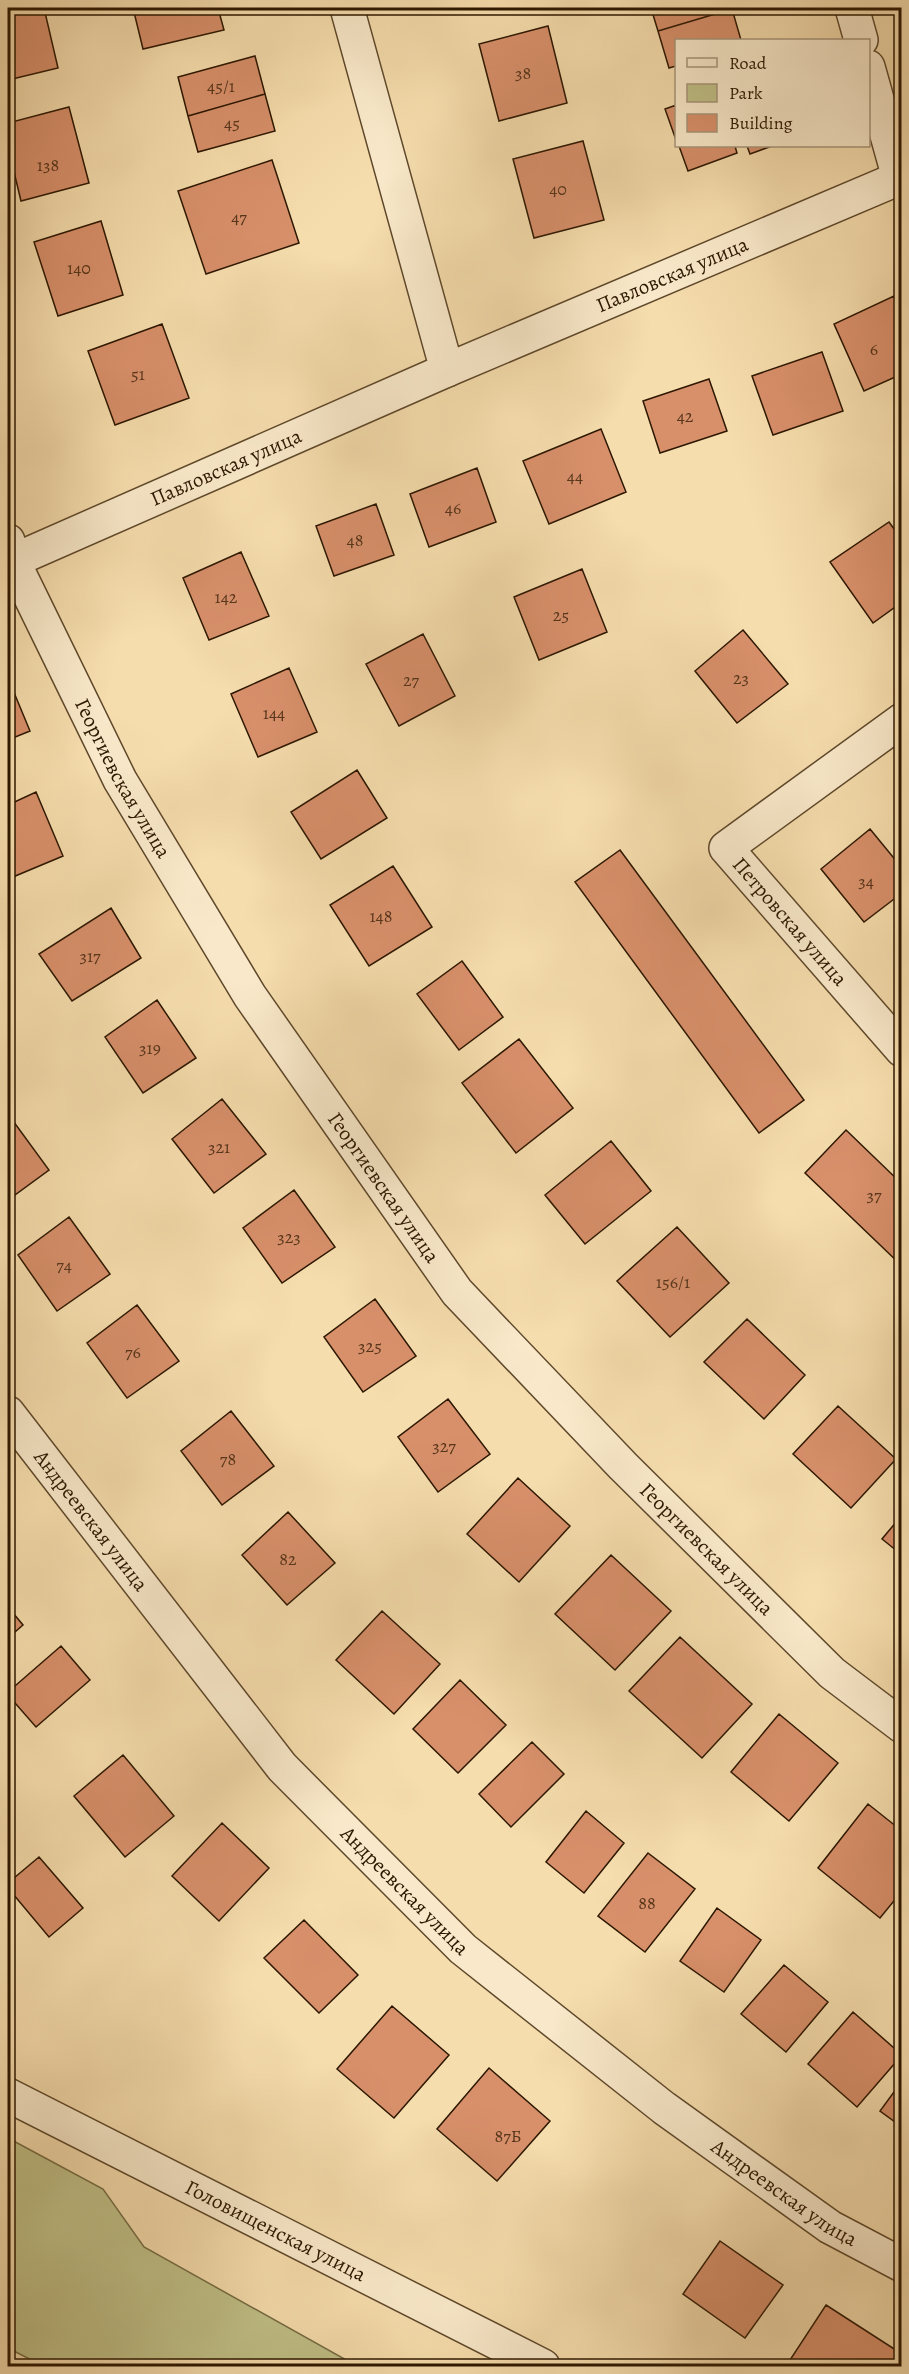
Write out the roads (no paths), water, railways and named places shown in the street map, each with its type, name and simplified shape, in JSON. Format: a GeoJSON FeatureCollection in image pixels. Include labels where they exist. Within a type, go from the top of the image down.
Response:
{"type":"FeatureCollection","features":[{"type":"Feature","properties":{"kind":"street"},"geometry":{"type":"LineString","coordinates":[[347,8],[447,370]]}},
{"type":"Feature","properties":{"kind":"street"},"geometry":{"type":"LineString","coordinates":[[852,8],[861,39]]}},
{"type":"Feature","properties":{"kind":"street","name":"Павловская улица"},"geometry":{"type":"LineString","coordinates":[[10,555],[900,177],[870,75]]}},
{"type":"Feature","properties":{"kind":"street","name":"Георгиевская улица"},"geometry":{"type":"LineString","coordinates":[[10,555],[120,780],[244,987],[457,1292],[623,1466],[832,1673],[902,1726]]}},
{"type":"Feature","properties":{"kind":"street","name":"Петровская улица"},"geometry":{"type":"LineString","coordinates":[[902,720],[726,848],[902,1050]]}},
{"type":"Feature","properties":{"kind":"street","name":"Андреевская улица"},"geometry":{"type":"LineString","coordinates":[[8,1413],[282,1767],[463,1949],[664,2108],[830,2227],[902,2265]]}},
{"type":"Feature","properties":{"kind":"street","name":"Головищенская улица"},"geometry":{"type":"LineString","coordinates":[[8,2095],[543,2367]]}}]}
